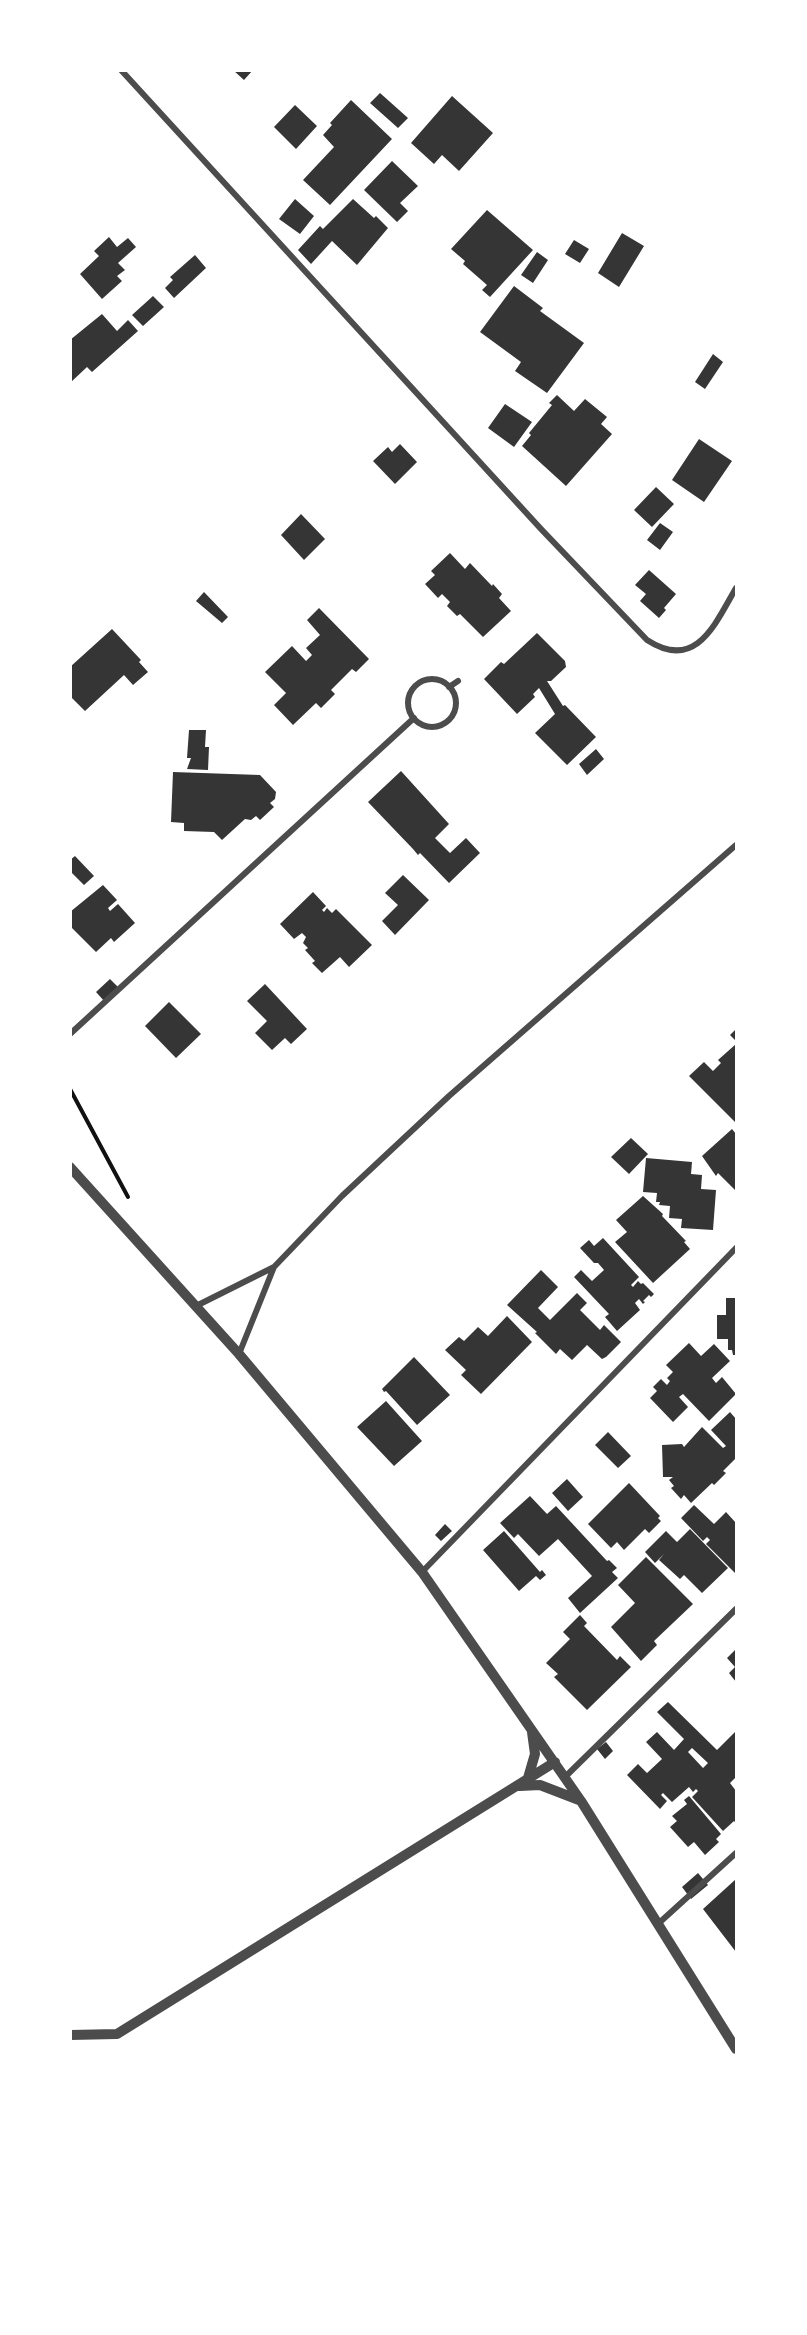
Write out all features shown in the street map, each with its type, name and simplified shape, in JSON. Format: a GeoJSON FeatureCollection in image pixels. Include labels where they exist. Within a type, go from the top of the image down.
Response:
{"type":"FeatureCollection","features":[{"type":"Feature","properties":{"kind":"street"},"geometry":{"type":"LineString","coordinates":[[121,70],[541,529],[647,640],[667,651],[686,651],[695,646],[710,632],[736,588]]}},
{"type":"Feature","properties":{"kind":"street"},"geometry":{"type":"LineString","coordinates":[[435,679],[449,687],[455,702],[450,718],[444,723],[428,726],[414,718],[408,703],[409,695],[419,682],[435,679]]}},
{"type":"Feature","properties":{"kind":"street"},"geometry":{"type":"LineString","coordinates":[[449,687],[458,681]]}},
{"type":"Feature","properties":{"kind":"street"},"geometry":{"type":"LineString","coordinates":[[70,1034],[414,718]]}},
{"type":"Feature","properties":{"kind":"street"},"geometry":{"type":"LineString","coordinates":[[196,1306],[274,1267],[342,1196],[449,1096],[736,845]]}},
{"type":"Feature","properties":{"kind":"street"},"geometry":{"type":"LineString","coordinates":[[70,1167],[239,1354],[422,1572],[581,1801],[736,2049]]}},
{"type":"Feature","properties":{"kind":"street"},"geometry":{"type":"LineString","coordinates":[[422,1572],[736,1248]]}},
{"type":"Feature","properties":{"kind":"street"},"geometry":{"type":"LineString","coordinates":[[239,1354],[274,1267]]}},
{"type":"Feature","properties":{"kind":"street"},"geometry":{"type":"LineString","coordinates":[[565,1777],[736,1609]]}},
{"type":"Feature","properties":{"kind":"street"},"geometry":{"type":"LineString","coordinates":[[528,1778],[535,1754],[532,1729]]}},
{"type":"Feature","properties":{"kind":"street"},"geometry":{"type":"LineString","coordinates":[[70,2034],[117,2034],[555,1762]]}},
{"type":"Feature","properties":{"kind":"street"},"geometry":{"type":"LineString","coordinates":[[514,1787],[527,1784],[540,1785],[581,1801]]}},
{"type":"Feature","properties":{"kind":"street"},"geometry":{"type":"LineString","coordinates":[[659,1923],[736,1853]]}},
{"type":"Feature","properties":{"kind":"path"},"geometry":{"type":"LineString","coordinates":[[70,1089],[128,1197]]}},
{"type":"Feature","properties":{"kind":"building"},"geometry":{"type":"Polygon","coordinates":[[[233,70],[253,70],[244,80],[233,70]]]}},
{"type":"Feature","properties":{"kind":"building"},"geometry":{"type":"Polygon","coordinates":[[[380,93],[408,118],[398,128],[370,103],[380,93]]]}},
{"type":"Feature","properties":{"kind":"building"},"geometry":{"type":"Polygon","coordinates":[[[452,96],[493,133],[459,171],[442,155],[434,164],[411,143],[452,96]]]}},
{"type":"Feature","properties":{"kind":"building"},"geometry":{"type":"Polygon","coordinates":[[[351,100],[392,139],[330,205],[303,180],[334,147],[323,135],[332,125],[330,123],[351,100]]]}},
{"type":"Feature","properties":{"kind":"building"},"geometry":{"type":"Polygon","coordinates":[[[295,105],[317,126],[296,149],[274,127],[295,105]]]}},
{"type":"Feature","properties":{"kind":"building"},"geometry":{"type":"Polygon","coordinates":[[[392,161],[418,186],[400,203],[408,211],[397,222],[364,190],[392,161]]]}},
{"type":"Feature","properties":{"kind":"building"},"geometry":{"type":"Polygon","coordinates":[[[295,199],[314,216],[300,234],[279,219],[295,199]]]}},
{"type":"Feature","properties":{"kind":"building"},"geometry":{"type":"Polygon","coordinates":[[[353,199],[388,228],[357,265],[332,241],[311,264],[298,250],[320,226],[323,229],[353,199]]]}},
{"type":"Feature","properties":{"kind":"building"},"geometry":{"type":"Polygon","coordinates":[[[487,210],[533,250],[490,297],[482,290],[487,285],[463,264],[465,261],[451,249],[487,210]]]}},
{"type":"Feature","properties":{"kind":"building"},"geometry":{"type":"Polygon","coordinates":[[[622,233],[644,246],[619,287],[598,273],[622,233]]]}},
{"type":"Feature","properties":{"kind":"building"},"geometry":{"type":"Polygon","coordinates":[[[109,237],[117,247],[128,238],[136,247],[118,263],[125,270],[117,276],[122,281],[102,299],[80,274],[99,256],[94,251],[109,237]]]}},
{"type":"Feature","properties":{"kind":"building"},"geometry":{"type":"Polygon","coordinates":[[[574,240],[589,249],[580,263],[565,254],[574,240]]]}},
{"type":"Feature","properties":{"kind":"building"},"geometry":{"type":"Polygon","coordinates":[[[537,252],[548,260],[533,283],[521,275],[537,252]]]}},
{"type":"Feature","properties":{"kind":"building"},"geometry":{"type":"Polygon","coordinates":[[[195,255],[206,268],[174,298],[165,288],[173,280],[170,277],[195,255]]]}},
{"type":"Feature","properties":{"kind":"building"},"geometry":{"type":"Polygon","coordinates":[[[514,286],[543,308],[540,311],[584,343],[547,393],[515,371],[521,362],[480,332],[514,286]]]}},
{"type":"Feature","properties":{"kind":"building"},"geometry":{"type":"Polygon","coordinates":[[[153,296],[164,307],[143,326],[132,315],[153,296]]]}},
{"type":"Feature","properties":{"kind":"building"},"geometry":{"type":"Polygon","coordinates":[[[102,314],[117,331],[128,320],[138,331],[92,372],[87,367],[70,383],[70,340],[102,314]]]}},
{"type":"Feature","properties":{"kind":"building"},"geometry":{"type":"Polygon","coordinates":[[[713,354],[723,362],[705,389],[695,382],[713,354]]]}},
{"type":"Feature","properties":{"kind":"building"},"geometry":{"type":"Polygon","coordinates":[[[557,395],[574,411],[585,399],[607,417],[601,424],[612,434],[566,486],[522,446],[531,435],[529,433],[552,405],[549,403],[557,395]]]}},
{"type":"Feature","properties":{"kind":"building"},"geometry":{"type":"Polygon","coordinates":[[[505,404],[532,422],[514,447],[488,428],[505,404]]]}},
{"type":"Feature","properties":{"kind":"building"},"geometry":{"type":"Polygon","coordinates":[[[699,439],[732,461],[704,502],[672,480],[699,439]]]}},
{"type":"Feature","properties":{"kind":"building"},"geometry":{"type":"Polygon","coordinates":[[[400,444],[417,462],[395,484],[373,461],[388,447],[392,452],[400,444]]]}},
{"type":"Feature","properties":{"kind":"building"},"geometry":{"type":"Polygon","coordinates":[[[656,487],[674,504],[652,527],[634,510],[656,487]]]}},
{"type":"Feature","properties":{"kind":"building"},"geometry":{"type":"Polygon","coordinates":[[[301,514],[325,539],[304,560],[281,535],[301,514]]]}},
{"type":"Feature","properties":{"kind":"building"},"geometry":{"type":"Polygon","coordinates":[[[660,523],[673,532],[660,550],[647,540],[660,523]]]}},
{"type":"Feature","properties":{"kind":"building"},"geometry":{"type":"Polygon","coordinates":[[[450,553],[465,569],[470,563],[492,586],[493,584],[502,594],[499,598],[511,611],[483,637],[460,614],[457,616],[447,606],[450,602],[442,594],[438,598],[425,584],[435,575],[431,571],[450,553]]]}},
{"type":"Feature","properties":{"kind":"building"},"geometry":{"type":"Polygon","coordinates":[[[649,570],[676,594],[659,618],[640,601],[646,594],[635,585],[649,570]]]}},
{"type":"Feature","properties":{"kind":"building"},"geometry":{"type":"Polygon","coordinates":[[[204,592],[228,617],[222,623],[196,601],[204,592]]]}},
{"type":"Feature","properties":{"kind":"building"},"geometry":{"type":"Polygon","coordinates":[[[319,608],[369,659],[356,672],[352,669],[331,690],[335,694],[321,708],[316,703],[293,725],[274,705],[286,693],[265,672],[292,646],[306,661],[312,655],[306,648],[320,635],[307,620],[319,608]]]}},
{"type":"Feature","properties":{"kind":"building"},"geometry":{"type":"Polygon","coordinates":[[[112,629],[141,660],[139,662],[148,672],[133,685],[124,675],[85,711],[70,696],[70,667],[112,629]]]}},
{"type":"Feature","properties":{"kind":"building"},"geometry":{"type":"Polygon","coordinates":[[[537,633],[565,661],[566,667],[551,681],[547,681],[563,706],[565,705],[596,737],[567,765],[535,733],[555,714],[539,688],[533,694],[535,697],[517,714],[484,679],[537,633]]]}},
{"type":"Feature","properties":{"kind":"building"},"geometry":{"type":"Polygon","coordinates":[[[189,730],[206,730],[205,747],[209,747],[208,770],[187,769],[191,758],[187,758],[189,730]]]}},
{"type":"Feature","properties":{"kind":"building"},"geometry":{"type":"Polygon","coordinates":[[[596,749],[604,759],[587,775],[579,764],[596,749]]]}},
{"type":"Feature","properties":{"kind":"building"},"geometry":{"type":"Polygon","coordinates":[[[401,771],[449,824],[435,838],[450,853],[466,838],[480,853],[449,883],[420,853],[418,855],[368,802],[401,771]]]}},
{"type":"Feature","properties":{"kind":"building"},"geometry":{"type":"Polygon","coordinates":[[[173,772],[260,775],[276,792],[275,799],[270,803],[274,807],[260,820],[256,816],[251,820],[245,819],[222,840],[214,832],[184,831],[184,823],[171,822],[173,772]]]}},
{"type":"Feature","properties":{"kind":"building"},"geometry":{"type":"Polygon","coordinates":[[[75,856],[94,876],[84,885],[70,871],[70,860],[75,856]]]}},
{"type":"Feature","properties":{"kind":"building"},"geometry":{"type":"Polygon","coordinates":[[[403,875],[429,900],[395,935],[382,921],[398,905],[385,893],[403,875]]]}},
{"type":"Feature","properties":{"kind":"building"},"geometry":{"type":"Polygon","coordinates":[[[103,885],[117,900],[108,908],[110,911],[118,904],[135,923],[114,942],[111,938],[96,952],[70,926],[70,912],[103,885]]]}},
{"type":"Feature","properties":{"kind":"building"},"geometry":{"type":"Polygon","coordinates":[[[313,892],[326,906],[322,910],[324,912],[327,908],[332,913],[336,909],[372,945],[349,967],[340,957],[322,973],[312,963],[315,961],[305,950],[308,948],[303,943],[306,937],[302,933],[294,939],[280,924],[313,892]]]}},
{"type":"Feature","properties":{"kind":"building"},"geometry":{"type":"Polygon","coordinates":[[[110,979],[119,988],[105,1002],[96,992],[110,979]]]}},
{"type":"Feature","properties":{"kind":"building"},"geometry":{"type":"Polygon","coordinates":[[[265,984],[307,1029],[291,1044],[285,1038],[272,1050],[255,1033],[267,1021],[247,1001],[265,984]]]}},
{"type":"Feature","properties":{"kind":"building"},"geometry":{"type":"Polygon","coordinates":[[[169,1002],[201,1034],[176,1058],[145,1026],[169,1002]]]}},
{"type":"Feature","properties":{"kind":"building"},"geometry":{"type":"Polygon","coordinates":[[[736,1029],[736,1041],[730,1035],[736,1029]]]}},
{"type":"Feature","properties":{"kind":"building"},"geometry":{"type":"Polygon","coordinates":[[[736,1044],[736,1123],[689,1076],[704,1062],[713,1071],[721,1063],[718,1060],[736,1044]]]}},
{"type":"Feature","properties":{"kind":"building"},"geometry":{"type":"Polygon","coordinates":[[[732,1129],[736,1134],[736,1191],[718,1173],[716,1176],[702,1156],[732,1129]]]}},
{"type":"Feature","properties":{"kind":"building"},"geometry":{"type":"Polygon","coordinates":[[[631,1138],[648,1154],[629,1174],[611,1157],[631,1138]]]}},
{"type":"Feature","properties":{"kind":"building"},"geometry":{"type":"Polygon","coordinates":[[[646,1158],[692,1162],[691,1174],[702,1175],[701,1189],[716,1190],[713,1230],[681,1228],[682,1219],[669,1218],[670,1206],[659,1205],[660,1202],[656,1202],[657,1193],[643,1192],[646,1158]]]}},
{"type":"Feature","properties":{"kind":"building"},"geometry":{"type":"Polygon","coordinates":[[[643,1196],[663,1214],[662,1216],[686,1241],[684,1242],[690,1249],[653,1283],[615,1242],[627,1232],[616,1220],[643,1196]]]}},
{"type":"Feature","properties":{"kind":"building"},"geometry":{"type":"Polygon","coordinates":[[[603,1238],[639,1277],[631,1285],[633,1287],[638,1281],[654,1294],[651,1297],[649,1295],[643,1304],[639,1299],[635,1303],[640,1310],[617,1331],[605,1317],[609,1314],[574,1277],[581,1270],[592,1281],[604,1270],[580,1248],[589,1240],[594,1246],[603,1238]]]}},
{"type":"Feature","properties":{"kind":"building"},"geometry":{"type":"Polygon","coordinates":[[[541,1270],[558,1287],[538,1308],[550,1320],[577,1293],[587,1303],[580,1310],[600,1330],[604,1325],[621,1342],[606,1357],[602,1359],[587,1345],[572,1360],[560,1349],[556,1354],[535,1333],[537,1332],[507,1305],[541,1270]]]}},
{"type":"Feature","properties":{"kind":"building"},"geometry":{"type":"Polygon","coordinates":[[[726,1298],[736,1298],[736,1355],[733,1355],[732,1350],[728,1350],[728,1339],[717,1339],[717,1315],[726,1315],[726,1298]]]}},
{"type":"Feature","properties":{"kind":"building"},"geometry":{"type":"Polygon","coordinates":[[[507,1316],[532,1342],[481,1394],[461,1375],[466,1370],[445,1350],[459,1337],[464,1341],[478,1327],[488,1336],[507,1316]]]}},
{"type":"Feature","properties":{"kind":"building"},"geometry":{"type":"Polygon","coordinates":[[[689,1343],[701,1356],[714,1344],[730,1361],[712,1378],[716,1383],[722,1377],[736,1394],[709,1421],[683,1394],[679,1397],[688,1407],[673,1422],[650,1398],[657,1391],[653,1387],[661,1379],[667,1385],[670,1381],[667,1378],[673,1372],[666,1365],[689,1343]]]}},
{"type":"Feature","properties":{"kind":"building"},"geometry":{"type":"Polygon","coordinates":[[[414,1357],[450,1395],[417,1425],[382,1389],[414,1357]]]}},
{"type":"Feature","properties":{"kind":"building"},"geometry":{"type":"Polygon","coordinates":[[[386,1401],[422,1441],[394,1466],[357,1427],[386,1401]]]}},
{"type":"Feature","properties":{"kind":"building"},"geometry":{"type":"Polygon","coordinates":[[[730,1412],[736,1419],[736,1458],[723,1471],[726,1473],[714,1485],[712,1483],[691,1503],[684,1495],[681,1499],[671,1488],[674,1486],[669,1480],[673,1477],[663,1477],[662,1445],[682,1444],[684,1447],[702,1427],[723,1448],[726,1446],[711,1430],[730,1412]]]}},
{"type":"Feature","properties":{"kind":"building"},"geometry":{"type":"Polygon","coordinates":[[[608,1432],[631,1456],[618,1468],[595,1445],[608,1432]]]}},
{"type":"Feature","properties":{"kind":"building"},"geometry":{"type":"Polygon","coordinates":[[[567,1479],[583,1497],[568,1511],[552,1493],[567,1479]]]}},
{"type":"Feature","properties":{"kind":"building"},"geometry":{"type":"Polygon","coordinates":[[[629,1483],[660,1516],[658,1518],[661,1521],[649,1533],[645,1529],[624,1550],[617,1542],[611,1548],[588,1524],[629,1483]]]}},
{"type":"Feature","properties":{"kind":"building"},"geometry":{"type":"Polygon","coordinates":[[[530,1496],[547,1514],[556,1506],[607,1561],[609,1560],[617,1568],[612,1572],[618,1578],[580,1613],[568,1598],[592,1576],[558,1539],[539,1556],[518,1534],[514,1538],[500,1523],[530,1496]]]}},
{"type":"Feature","properties":{"kind":"building"},"geometry":{"type":"Polygon","coordinates":[[[694,1505],[714,1524],[726,1512],[736,1523],[735,1573],[706,1544],[710,1540],[707,1537],[703,1541],[681,1518],[694,1505]]]}},
{"type":"Feature","properties":{"kind":"building"},"geometry":{"type":"Polygon","coordinates":[[[445,1524],[452,1531],[441,1541],[435,1535],[445,1524]]]}},
{"type":"Feature","properties":{"kind":"building"},"geometry":{"type":"Polygon","coordinates":[[[690,1529],[728,1568],[702,1593],[684,1575],[680,1579],[659,1560],[664,1554],[655,1563],[645,1552],[666,1531],[677,1542],[690,1529]]]}},
{"type":"Feature","properties":{"kind":"building"},"geometry":{"type":"Polygon","coordinates":[[[504,1531],[540,1572],[542,1570],[546,1575],[540,1580],[536,1576],[519,1591],[483,1550],[504,1531]]]}},
{"type":"Feature","properties":{"kind":"building"},"geometry":{"type":"Polygon","coordinates":[[[646,1557],[693,1604],[654,1641],[657,1645],[641,1661],[611,1627],[635,1603],[618,1585],[646,1557]]]}},
{"type":"Feature","properties":{"kind":"building"},"geometry":{"type":"Polygon","coordinates":[[[580,1615],[587,1623],[584,1626],[617,1660],[620,1656],[631,1667],[587,1710],[554,1677],[558,1674],[546,1663],[570,1639],[563,1632],[580,1615]]]}},
{"type":"Feature","properties":{"kind":"building"},"geometry":{"type":"Polygon","coordinates":[[[736,1649],[736,1682],[729,1673],[735,1667],[727,1658],[736,1649]]]}},
{"type":"Feature","properties":{"kind":"building"},"geometry":{"type":"Polygon","coordinates":[[[668,1702],[717,1750],[736,1731],[736,1777],[730,1783],[736,1791],[736,1823],[734,1821],[723,1831],[692,1797],[698,1791],[696,1789],[693,1792],[689,1787],[672,1802],[663,1793],[661,1795],[667,1801],[660,1809],[627,1775],[638,1764],[647,1773],[662,1759],[646,1742],[657,1732],[674,1750],[684,1739],[657,1712],[668,1702]],[[692,1748],[688,1752],[703,1768],[708,1763],[692,1748]]]}},
{"type":"Feature","properties":{"kind":"building"},"geometry":{"type":"Polygon","coordinates":[[[606,1742],[613,1751],[605,1759],[597,1749],[606,1742]]]}},
{"type":"Feature","properties":{"kind":"building"},"geometry":{"type":"Polygon","coordinates":[[[689,1796],[721,1834],[716,1839],[719,1842],[705,1855],[694,1842],[688,1847],[670,1827],[677,1821],[672,1816],[687,1804],[684,1800],[689,1796]]]}},
{"type":"Feature","properties":{"kind":"building"},"geometry":{"type":"Polygon","coordinates":[[[698,1873],[708,1885],[691,1899],[682,1887],[698,1873]]]}},
{"type":"Feature","properties":{"kind":"building"},"geometry":{"type":"Polygon","coordinates":[[[736,1879],[736,1952],[703,1909],[736,1879]]]}}]}
